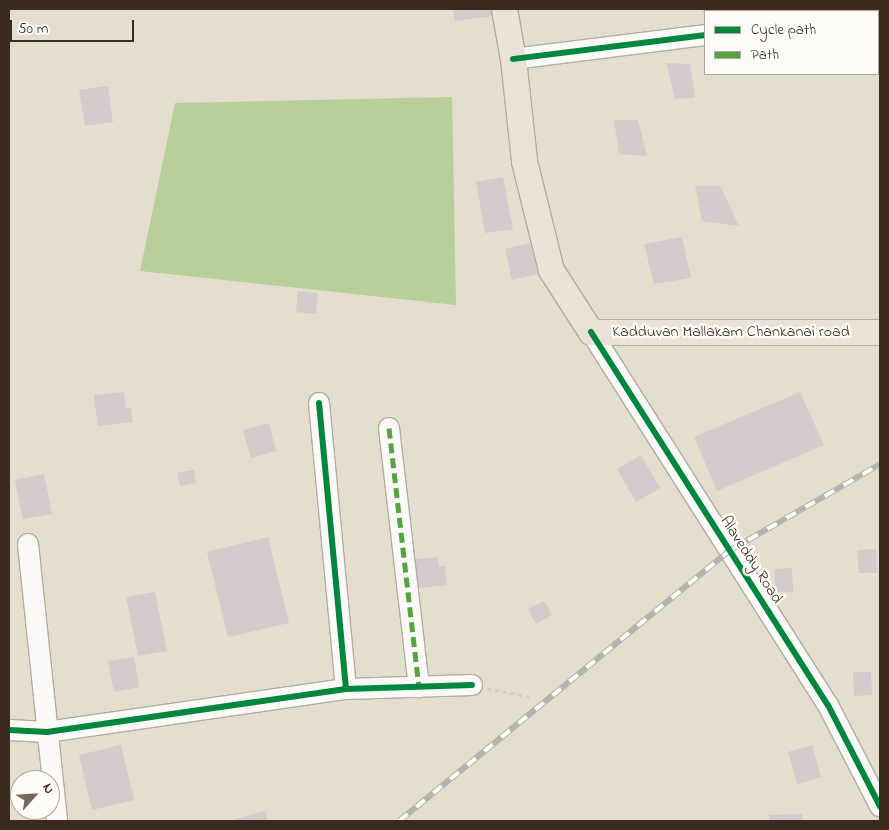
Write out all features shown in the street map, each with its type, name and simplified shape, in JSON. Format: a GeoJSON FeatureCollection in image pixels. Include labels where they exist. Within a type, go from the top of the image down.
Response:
{"type":"FeatureCollection","features":[{"type":"Feature","properties":{"kind":"main road","name":"Kadduvan Mallakam Chankanai road"},"geometry":{"type":"LineString","coordinates":[[504,9],[513,59],[524,161],[551,270],[591,332],[880,332]]}},
{"type":"Feature","properties":{"kind":"street"},"geometry":{"type":"LineString","coordinates":[[513,59],[704,35]]}},
{"type":"Feature","properties":{"kind":"street","name":"Alaveddy Road"},"geometry":{"type":"LineString","coordinates":[[591,332],[828,705],[880,806]]}},
{"type":"Feature","properties":{"kind":"street"},"geometry":{"type":"LineString","coordinates":[[320,403],[346,689]]}},
{"type":"Feature","properties":{"kind":"street"},"geometry":{"type":"LineString","coordinates":[[389,428],[419,687]]}},
{"type":"Feature","properties":{"kind":"street"},"geometry":{"type":"LineString","coordinates":[[28,544],[57,821]]}},
{"type":"Feature","properties":{"kind":"street"},"geometry":{"type":"LineString","coordinates":[[9,730],[47,732],[346,689],[472,685]]}},
{"type":"Feature","properties":{"kind":"path"},"geometry":{"type":"LineString","coordinates":[[472,685],[530,697]]}},
{"type":"Feature","properties":{"kind":"green space"},"geometry":{"type":"Polygon","coordinates":[[[452,97],[456,305],[140,271],[175,103],[452,97]]]}},
{"type":"Feature","properties":{"kind":"building"},"geometry":{"type":"Polygon","coordinates":[[[453,9],[500,9],[501,15],[455,21],[453,9]]]}},
{"type":"Feature","properties":{"kind":"building"},"geometry":{"type":"Polygon","coordinates":[[[702,9],[732,10],[704,10],[703,15],[702,9]]]}},
{"type":"Feature","properties":{"kind":"building"},"geometry":{"type":"Polygon","coordinates":[[[666,63],[690,64],[695,98],[675,99],[666,63]]]}},
{"type":"Feature","properties":{"kind":"building"},"geometry":{"type":"Polygon","coordinates":[[[108,86],[113,122],[85,126],[79,90],[108,86]]]}},
{"type":"Feature","properties":{"kind":"building"},"geometry":{"type":"Polygon","coordinates":[[[614,120],[638,120],[647,156],[619,154],[614,120]]]}},
{"type":"Feature","properties":{"kind":"building"},"geometry":{"type":"Polygon","coordinates":[[[503,177],[513,229],[485,233],[476,182],[503,177]]]}},
{"type":"Feature","properties":{"kind":"building"},"geometry":{"type":"Polygon","coordinates":[[[695,186],[720,186],[739,226],[702,221],[695,186]]]}},
{"type":"Feature","properties":{"kind":"building"},"geometry":{"type":"Polygon","coordinates":[[[682,237],[691,278],[654,284],[644,244],[682,237]]]}},
{"type":"Feature","properties":{"kind":"building"},"geometry":{"type":"Polygon","coordinates":[[[530,243],[538,274],[512,280],[505,249],[530,243]]]}},
{"type":"Feature","properties":{"kind":"building"},"geometry":{"type":"Polygon","coordinates":[[[298,291],[318,293],[316,314],[296,312],[298,291]]]}},
{"type":"Feature","properties":{"kind":"building"},"geometry":{"type":"Polygon","coordinates":[[[124,392],[126,408],[131,407],[133,422],[98,426],[94,395],[124,392]]]}},
{"type":"Feature","properties":{"kind":"building"},"geometry":{"type":"Polygon","coordinates":[[[800,392],[824,445],[717,491],[694,437],[800,392]]]}},
{"type":"Feature","properties":{"kind":"building"},"geometry":{"type":"Polygon","coordinates":[[[269,423],[276,451],[251,458],[243,430],[269,423]]]}},
{"type":"Feature","properties":{"kind":"building"},"geometry":{"type":"Polygon","coordinates":[[[641,455],[660,488],[636,502],[617,469],[641,455]]]}},
{"type":"Feature","properties":{"kind":"building"},"geometry":{"type":"Polygon","coordinates":[[[194,470],[196,483],[180,486],[177,473],[194,470]]]}},
{"type":"Feature","properties":{"kind":"building"},"geometry":{"type":"Polygon","coordinates":[[[44,474],[52,514],[23,519],[15,480],[44,474]]]}},
{"type":"Feature","properties":{"kind":"building"},"geometry":{"type":"Polygon","coordinates":[[[268,537],[289,623],[228,637],[207,552],[268,537]]]}},
{"type":"Feature","properties":{"kind":"building"},"geometry":{"type":"Polygon","coordinates":[[[876,549],[877,573],[859,573],[857,550],[876,549]]]}},
{"type":"Feature","properties":{"kind":"building"},"geometry":{"type":"Polygon","coordinates":[[[438,557],[439,567],[445,566],[447,585],[411,589],[408,560],[438,557]]]}},
{"type":"Feature","properties":{"kind":"building"},"geometry":{"type":"Polygon","coordinates":[[[792,568],[793,592],[775,592],[774,569],[792,568]]]}},
{"type":"Feature","properties":{"kind":"building"},"geometry":{"type":"Polygon","coordinates":[[[155,592],[167,651],[138,656],[126,597],[155,592]]]}},
{"type":"Feature","properties":{"kind":"building"},"geometry":{"type":"Polygon","coordinates":[[[544,601],[552,615],[536,624],[528,609],[544,601]]]}},
{"type":"Feature","properties":{"kind":"building"},"geometry":{"type":"Polygon","coordinates":[[[134,657],[139,687],[114,692],[108,661],[134,657]]]}},
{"type":"Feature","properties":{"kind":"building"},"geometry":{"type":"Polygon","coordinates":[[[853,672],[871,672],[872,695],[854,696],[853,672]]]}},
{"type":"Feature","properties":{"kind":"building"},"geometry":{"type":"Polygon","coordinates":[[[121,745],[134,800],[92,810],[79,755],[121,745]]]}},
{"type":"Feature","properties":{"kind":"building"},"geometry":{"type":"Polygon","coordinates":[[[812,745],[821,777],[797,784],[788,752],[812,745]]]}},
{"type":"Feature","properties":{"kind":"building"},"geometry":{"type":"Polygon","coordinates":[[[265,811],[268,821],[229,821],[265,811]]]}},
{"type":"Feature","properties":{"kind":"building"},"geometry":{"type":"Polygon","coordinates":[[[802,814],[803,821],[769,821],[769,815],[802,814]]]}},
{"type":"Feature","properties":{"kind":"railway"},"geometry":{"type":"LineString","coordinates":[[399,821],[729,551],[880,464]]}},
{"type":"Feature","properties":{"kind":"marked path"},"geometry":{"type":"LineString","coordinates":[[389,428],[419,687]]}},
{"type":"Feature","properties":{"kind":"cycle path"},"geometry":{"type":"LineString","coordinates":[[513,59],[704,35]]}},
{"type":"Feature","properties":{"kind":"cycle path"},"geometry":{"type":"LineString","coordinates":[[591,332],[828,705],[880,806]]}},
{"type":"Feature","properties":{"kind":"cycle path"},"geometry":{"type":"LineString","coordinates":[[319,403],[346,689]]}},
{"type":"Feature","properties":{"kind":"cycle path"},"geometry":{"type":"LineString","coordinates":[[9,730],[47,732],[346,689],[472,685]]}}]}
